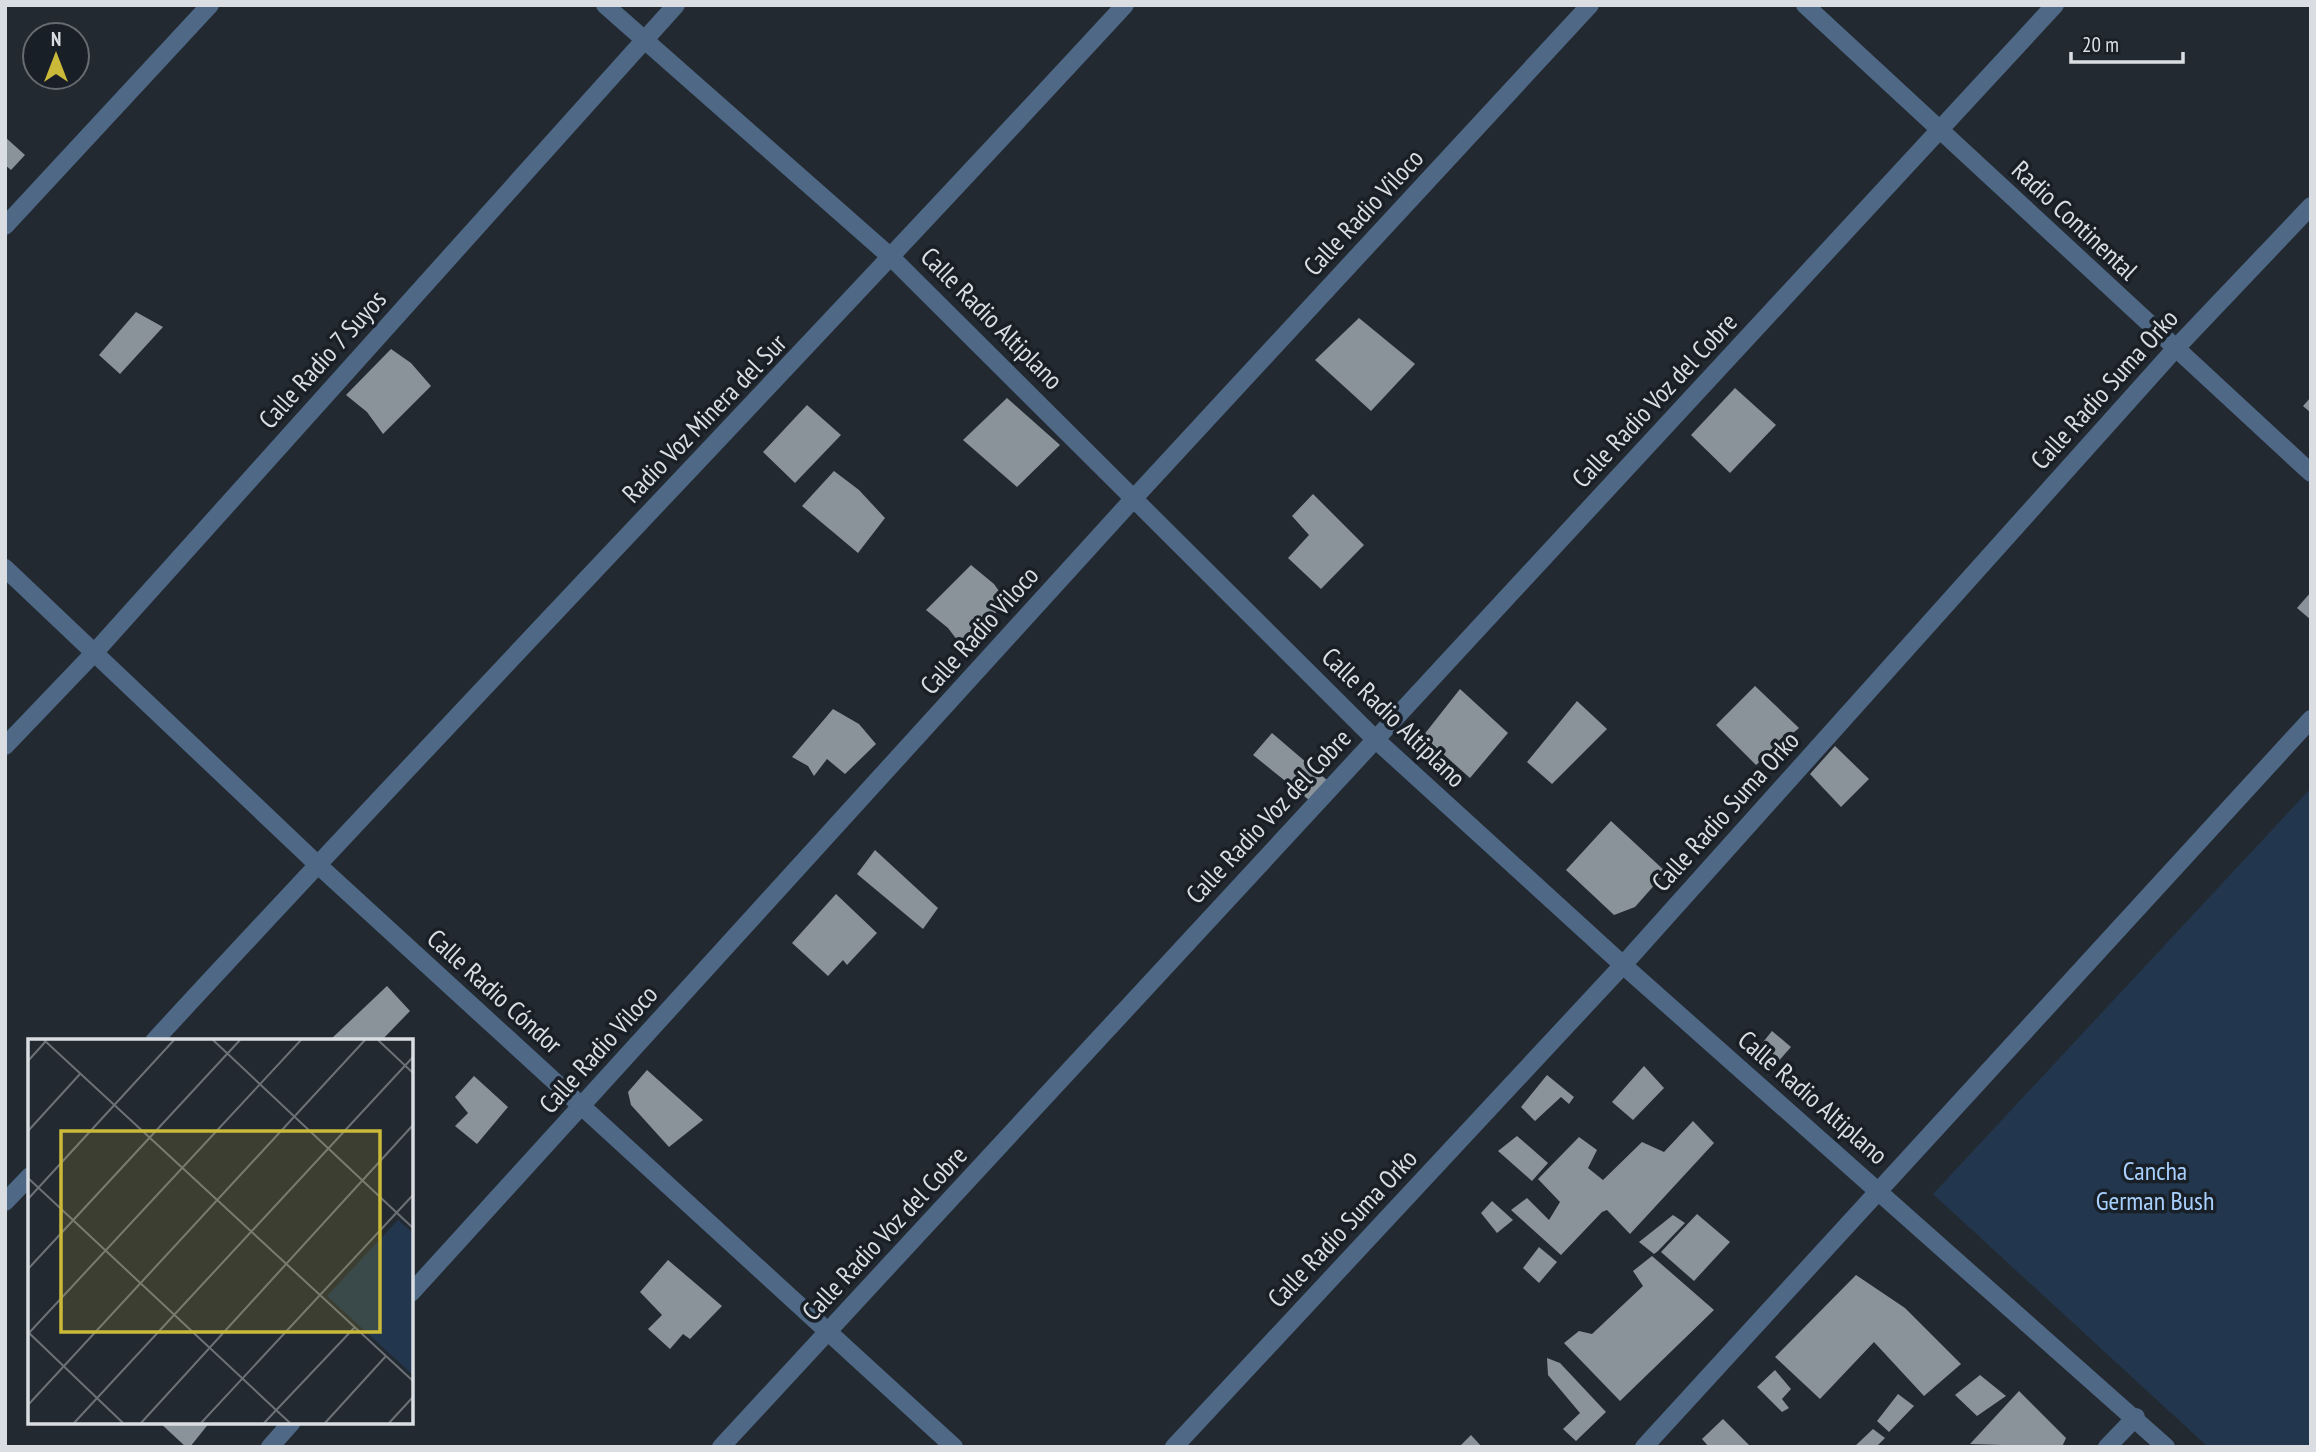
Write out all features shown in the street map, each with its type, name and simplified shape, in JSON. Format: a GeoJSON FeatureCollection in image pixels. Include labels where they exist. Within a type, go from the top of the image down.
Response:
{"type":"FeatureCollection","features":[{"type":"Feature","properties":{"kind":"street"},"geometry":{"type":"LineString","coordinates":[[5,226],[210,5]]}},
{"type":"Feature","properties":{"kind":"street","name":"Calle Radio Altiplano"},"geometry":{"type":"LineString","coordinates":[[605,5],[892,258],[1135,497],[1375,739],[1623,965],[2136,1417],[2166,1447]]}},
{"type":"Feature","properties":{"kind":"street","name":"Calle Radio 7 Suyos"},"geometry":{"type":"LineString","coordinates":[[5,746],[95,652],[676,5]]}},
{"type":"Feature","properties":{"kind":"street","name":"Radio Voz Minera del Sur"},"geometry":{"type":"LineString","coordinates":[[156,1039],[317,864],[892,258],[1125,5]]}},
{"type":"Feature","properties":{"kind":"street","name":"Calle Radio Viloco"},"geometry":{"type":"LineString","coordinates":[[413,1291],[1135,497],[1590,5]]}},
{"type":"Feature","properties":{"kind":"street","name":"Radio Continental"},"geometry":{"type":"LineString","coordinates":[[1805,5],[2311,473]]}},
{"type":"Feature","properties":{"kind":"street","name":"Calle Radio Voz del Cobre"},"geometry":{"type":"LineString","coordinates":[[721,1447],[2055,5]]}},
{"type":"Feature","properties":{"kind":"street","name":"Calle Radio Suma Orko"},"geometry":{"type":"LineString","coordinates":[[1174,1447],[1623,965],[2176,348],[2311,206]]}},
{"type":"Feature","properties":{"kind":"street","name":"Calle Radio Cóndor"},"geometry":{"type":"LineString","coordinates":[[5,568],[317,864],[954,1447]]}},
{"type":"Feature","properties":{"kind":"street"},"geometry":{"type":"LineString","coordinates":[[1644,1447],[2311,719]]}},
{"type":"Feature","properties":{"kind":"street"},"geometry":{"type":"LineString","coordinates":[[5,1202],[28,1178]]}},
{"type":"Feature","properties":{"kind":"street"},"geometry":{"type":"LineString","coordinates":[[2107,1447],[2136,1417]]}},
{"type":"Feature","properties":{"kind":"street"},"geometry":{"type":"LineString","coordinates":[[270,1447],[290,1424]]}},
{"type":"Feature","properties":{"kind":"green space","name":"Cancha German Bush"},"geometry":{"type":"Polygon","coordinates":[[[2311,788],[2311,1447],[2208,1447],[1933,1194],[2311,788]]]}},
{"type":"Feature","properties":{"kind":"building"},"geometry":{"type":"Polygon","coordinates":[[[5,137],[25,155],[11,170],[5,165],[5,137]]]}},
{"type":"Feature","properties":{"kind":"building"},"geometry":{"type":"Polygon","coordinates":[[[136,312],[163,327],[120,374],[99,355],[136,312]]]}},
{"type":"Feature","properties":{"kind":"building"},"geometry":{"type":"Polygon","coordinates":[[[1359,318],[1415,364],[1371,411],[1315,360],[1359,318]]]}},
{"type":"Feature","properties":{"kind":"building"},"geometry":{"type":"Polygon","coordinates":[[[391,349],[411,363],[431,386],[383,434],[367,412],[346,395],[391,349]]]}},
{"type":"Feature","properties":{"kind":"building"},"geometry":{"type":"Polygon","coordinates":[[[1735,388],[1776,425],[1730,473],[1691,435],[1735,388]]]}},
{"type":"Feature","properties":{"kind":"building"},"geometry":{"type":"Polygon","coordinates":[[[2311,397],[2311,413],[2303,406],[2311,397]]]}},
{"type":"Feature","properties":{"kind":"building"},"geometry":{"type":"Polygon","coordinates":[[[1007,398],[1060,445],[1017,487],[963,440],[1007,398]]]}},
{"type":"Feature","properties":{"kind":"building"},"geometry":{"type":"Polygon","coordinates":[[[807,405],[841,435],[795,483],[763,452],[807,405]]]}},
{"type":"Feature","properties":{"kind":"building"},"geometry":{"type":"Polygon","coordinates":[[[834,471],[859,490],[885,518],[858,553],[802,506],[834,471]]]}},
{"type":"Feature","properties":{"kind":"building"},"geometry":{"type":"Polygon","coordinates":[[[1313,494],[1364,545],[1321,589],[1288,558],[1309,535],[1292,516],[1313,494]]]}},
{"type":"Feature","properties":{"kind":"building"},"geometry":{"type":"Polygon","coordinates":[[[971,565],[994,584],[1006,601],[964,649],[948,628],[926,610],[971,565]]]}},
{"type":"Feature","properties":{"kind":"building"},"geometry":{"type":"Polygon","coordinates":[[[2311,592],[2311,620],[2297,608],[2311,592]]]}},
{"type":"Feature","properties":{"kind":"building"},"geometry":{"type":"Polygon","coordinates":[[[1755,686],[1799,728],[1756,765],[1716,725],[1755,686]]]}},
{"type":"Feature","properties":{"kind":"building"},"geometry":{"type":"Polygon","coordinates":[[[1460,689],[1508,733],[1470,778],[1423,736],[1460,689]]]}},
{"type":"Feature","properties":{"kind":"building"},"geometry":{"type":"Polygon","coordinates":[[[1577,701],[1607,729],[1552,784],[1527,762],[1577,701]]]}},
{"type":"Feature","properties":{"kind":"building"},"geometry":{"type":"Polygon","coordinates":[[[833,709],[859,724],[876,744],[845,774],[827,759],[814,776],[808,766],[792,757],[833,709]]]}},
{"type":"Feature","properties":{"kind":"building"},"geometry":{"type":"Polygon","coordinates":[[[1272,733],[1328,781],[1309,800],[1253,755],[1272,733]]]}},
{"type":"Feature","properties":{"kind":"building"},"geometry":{"type":"Polygon","coordinates":[[[1835,746],[1869,779],[1841,807],[1810,774],[1835,746]]]}},
{"type":"Feature","properties":{"kind":"building"},"geometry":{"type":"Polygon","coordinates":[[[1611,821],[1666,872],[1635,907],[1614,915],[1566,870],[1611,821]]]}},
{"type":"Feature","properties":{"kind":"building"},"geometry":{"type":"Polygon","coordinates":[[[875,850],[938,908],[923,929],[857,874],[875,850]]]}},
{"type":"Feature","properties":{"kind":"building"},"geometry":{"type":"Polygon","coordinates":[[[836,894],[877,933],[847,965],[843,960],[828,976],[792,943],[836,894]]]}},
{"type":"Feature","properties":{"kind":"building"},"geometry":{"type":"Polygon","coordinates":[[[387,986],[410,1011],[383,1039],[331,1039],[387,986]]]}},
{"type":"Feature","properties":{"kind":"building"},"geometry":{"type":"Polygon","coordinates":[[[1772,1031],[1791,1047],[1770,1071],[1751,1057],[1772,1031]]]}},
{"type":"Feature","properties":{"kind":"building"},"geometry":{"type":"Polygon","coordinates":[[[1644,1066],[1664,1088],[1633,1120],[1612,1102],[1644,1066]]]}},
{"type":"Feature","properties":{"kind":"building"},"geometry":{"type":"Polygon","coordinates":[[[647,1070],[703,1120],[669,1147],[631,1105],[628,1092],[647,1070]]]}},
{"type":"Feature","properties":{"kind":"building"},"geometry":{"type":"Polygon","coordinates":[[[1547,1075],[1574,1097],[1569,1104],[1561,1097],[1535,1121],[1521,1107],[1547,1075]]]}},
{"type":"Feature","properties":{"kind":"building"},"geometry":{"type":"Polygon","coordinates":[[[474,1076],[508,1107],[477,1144],[455,1126],[468,1113],[455,1097],[474,1076]]]}},
{"type":"Feature","properties":{"kind":"building"},"geometry":{"type":"Polygon","coordinates":[[[1693,1121],[1714,1143],[1630,1234],[1607,1210],[1561,1255],[1511,1210],[1527,1198],[1549,1220],[1560,1202],[1538,1179],[1579,1137],[1597,1150],[1588,1168],[1603,1180],[1642,1142],[1664,1152],[1693,1121]]]}},
{"type":"Feature","properties":{"kind":"building"},"geometry":{"type":"Polygon","coordinates":[[[1517,1136],[1548,1163],[1532,1181],[1498,1151],[1517,1136]]]}},
{"type":"Feature","properties":{"kind":"building"},"geometry":{"type":"Polygon","coordinates":[[[1492,1201],[1513,1220],[1497,1233],[1481,1213],[1492,1201]]]}},
{"type":"Feature","properties":{"kind":"building"},"geometry":{"type":"Polygon","coordinates":[[[1697,1214],[1730,1242],[1694,1281],[1661,1252],[1697,1214]]]}},
{"type":"Feature","properties":{"kind":"building"},"geometry":{"type":"Polygon","coordinates":[[[1673,1215],[1685,1223],[1658,1251],[1654,1254],[1639,1242],[1673,1215]]]}},
{"type":"Feature","properties":{"kind":"building"},"geometry":{"type":"Polygon","coordinates":[[[1539,1247],[1557,1262],[1539,1283],[1523,1268],[1539,1247]]]}},
{"type":"Feature","properties":{"kind":"building"},"geometry":{"type":"Polygon","coordinates":[[[1652,1256],[1714,1310],[1620,1401],[1564,1343],[1579,1331],[1592,1334],[1643,1286],[1633,1271],[1652,1256]]]}},
{"type":"Feature","properties":{"kind":"building"},"geometry":{"type":"Polygon","coordinates":[[[668,1260],[722,1306],[690,1339],[683,1334],[670,1349],[648,1329],[662,1315],[640,1292],[668,1260]]]}},
{"type":"Feature","properties":{"kind":"building"},"geometry":{"type":"Polygon","coordinates":[[[1856,1275],[1905,1308],[1961,1364],[1924,1396],[1874,1342],[1820,1399],[1775,1357],[1856,1275]]]}},
{"type":"Feature","properties":{"kind":"building"},"geometry":{"type":"Polygon","coordinates":[[[1547,1358],[1560,1363],[1606,1412],[1576,1441],[1563,1429],[1580,1413],[1548,1375],[1547,1358]]]}},
{"type":"Feature","properties":{"kind":"building"},"geometry":{"type":"Polygon","coordinates":[[[1775,1370],[1791,1389],[1782,1399],[1789,1408],[1782,1412],[1757,1387],[1775,1370]]]}},
{"type":"Feature","properties":{"kind":"building"},"geometry":{"type":"Polygon","coordinates":[[[1980,1375],[2006,1396],[1977,1416],[1955,1395],[1980,1375]]]}},
{"type":"Feature","properties":{"kind":"building"},"geometry":{"type":"Polygon","coordinates":[[[2019,1391],[2066,1438],[2062,1447],[1970,1444],[2019,1391]]]}},
{"type":"Feature","properties":{"kind":"building"},"geometry":{"type":"Polygon","coordinates":[[[1898,1394],[1914,1406],[1889,1432],[1877,1421],[1898,1394]]]}},
{"type":"Feature","properties":{"kind":"building"},"geometry":{"type":"Polygon","coordinates":[[[1723,1419],[1751,1447],[1709,1447],[1702,1439],[1723,1419]]]}},
{"type":"Feature","properties":{"kind":"building"},"geometry":{"type":"Polygon","coordinates":[[[161,1424],[208,1424],[190,1447],[186,1447],[161,1424]]]}},
{"type":"Feature","properties":{"kind":"building"},"geometry":{"type":"Polygon","coordinates":[[[1873,1429],[1885,1438],[1876,1447],[1854,1447],[1873,1429]]]}},
{"type":"Feature","properties":{"kind":"building"},"geometry":{"type":"Polygon","coordinates":[[[1471,1435],[1482,1447],[1459,1447],[1471,1435]]]}}]}
